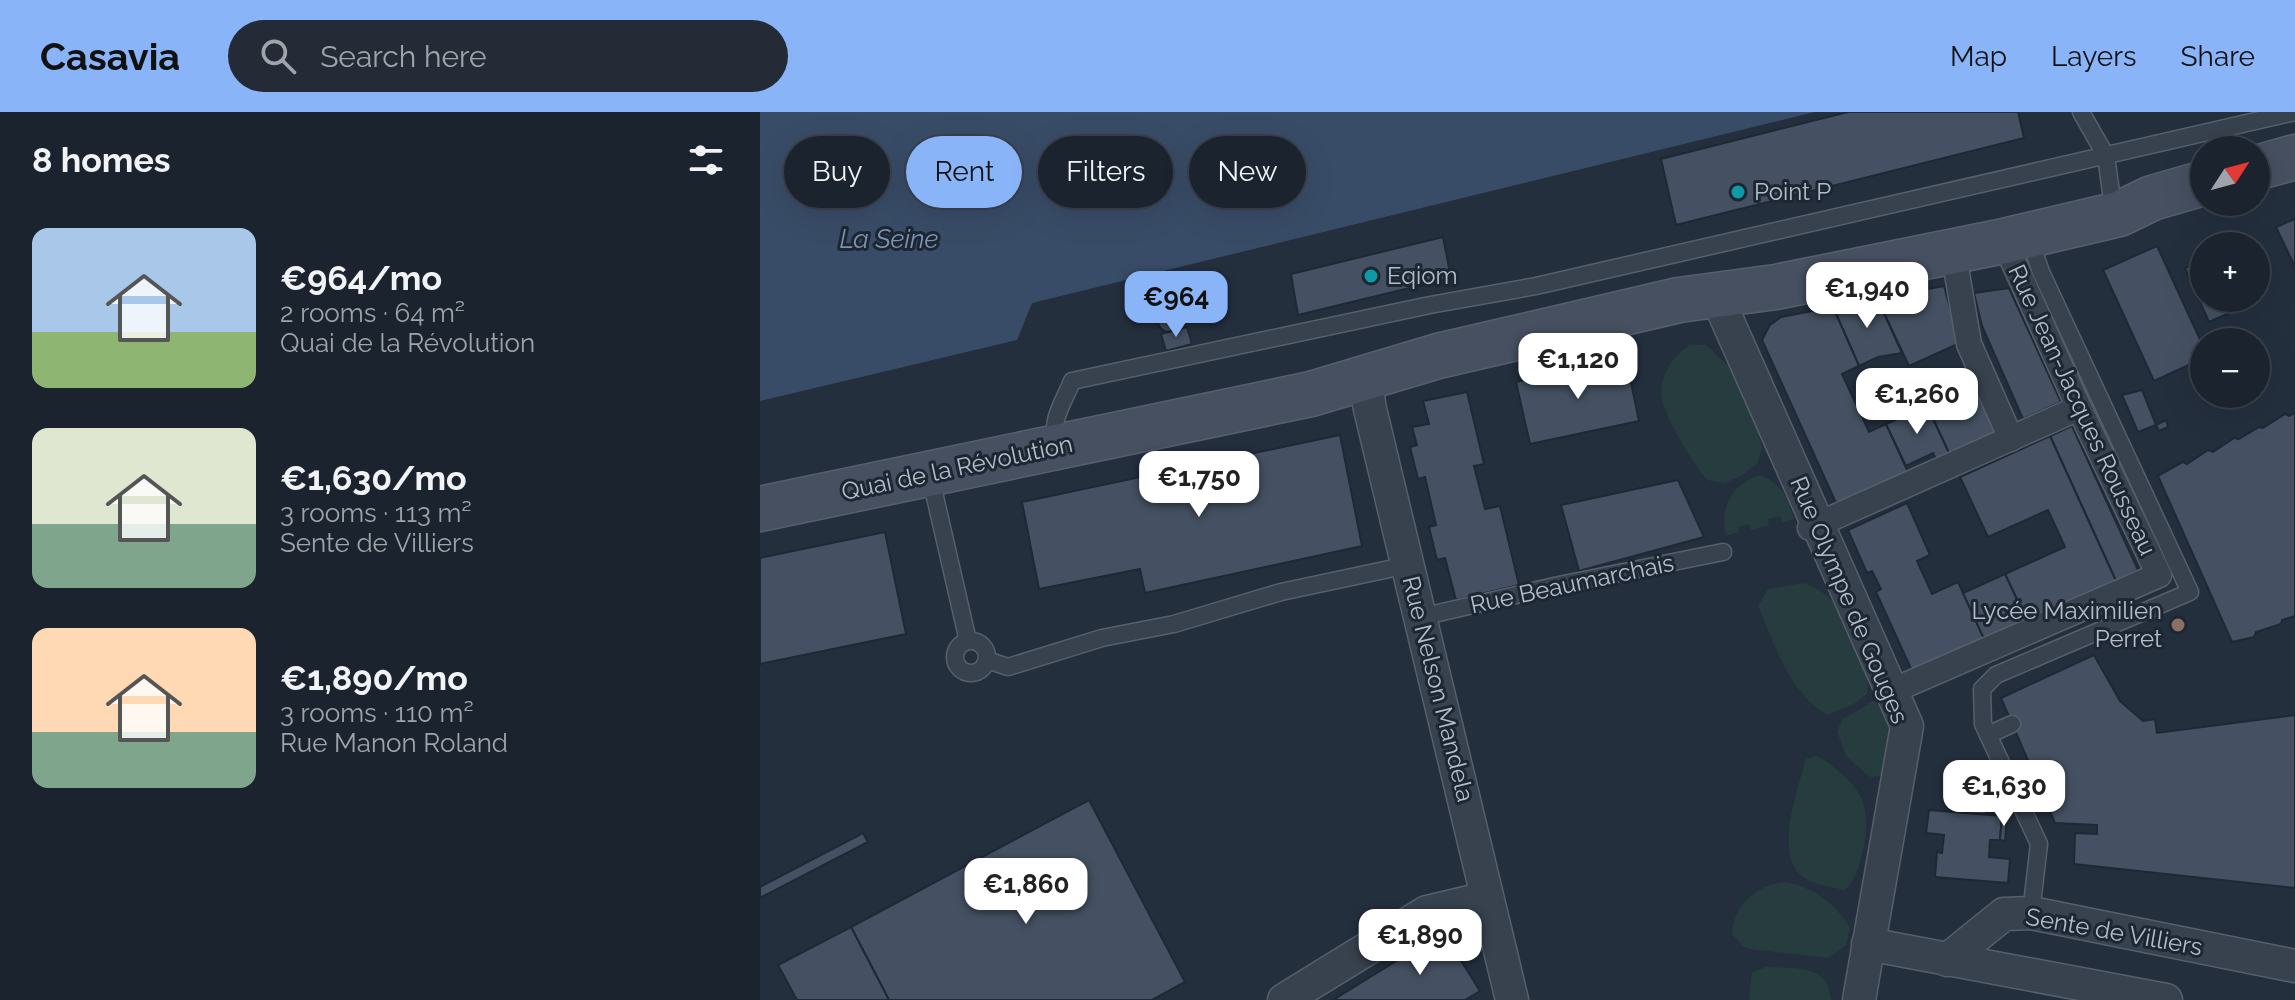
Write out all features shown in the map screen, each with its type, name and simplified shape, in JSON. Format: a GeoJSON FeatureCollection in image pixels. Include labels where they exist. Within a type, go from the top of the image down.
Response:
{"type":"FeatureCollection","features":[{"type":"Feature","properties":{"kind":"main road"},"geometry":{"type":"LineString","coordinates":[[2270,164],[2295,157]]}},
{"type":"Feature","properties":{"kind":"main road"},"geometry":{"type":"LineString","coordinates":[[2270,184],[2295,177]]}},
{"type":"Feature","properties":{"kind":"main road","name":"Quai de la Révolution"},"geometry":{"type":"LineString","coordinates":[[760,509],[1311,394],[1438,356],[1679,300],[1776,287],[2016,238],[2117,215],[2152,198],[2190,187]]}},
{"type":"Feature","properties":{"kind":"main road"},"geometry":{"type":"LineString","coordinates":[[2117,215],[2157,215],[2190,206]]}},
{"type":"Feature","properties":{"kind":"main road","name":"Quai de la Révolution"},"geometry":{"type":"LineString","coordinates":[[1376,376],[1442,372],[1580,343],[1721,306],[1776,287]]}},
{"type":"Feature","properties":{"kind":"street","name":"Rue Jean-Jacques Rousseau"},"geometry":{"type":"LineString","coordinates":[[1892,691],[2159,575],[2079,408],[2016,238]]}},
{"type":"Feature","properties":{"kind":"street"},"geometry":{"type":"LineString","coordinates":[[1953,250],[1969,344],[2011,439]]}},
{"type":"Feature","properties":{"kind":"street","name":"Rue Olympe de Gouges"},"geometry":{"type":"LineString","coordinates":[[1721,306],[1814,527],[1907,726],[1859,1000]]}},
{"type":"Feature","properties":{"kind":"street","name":"Rue Nelson Mandela"},"geometry":{"type":"LineString","coordinates":[[1376,376],[1370,409],[1512,1000]]}},
{"type":"Feature","properties":{"kind":"street"},"geometry":{"type":"LineString","coordinates":[[1814,527],[2079,408]]}},
{"type":"Feature","properties":{"kind":"street"},"geometry":{"type":"LineString","coordinates":[[1284,1000],[1427,912],[1486,898]]}},
{"type":"Feature","properties":{"kind":"street","name":"Sente de Villiers"},"geometry":{"type":"LineString","coordinates":[[1947,960],[2004,914],[2031,913],[2295,966]]}},
{"type":"Feature","properties":{"kind":"street"},"geometry":{"type":"LineString","coordinates":[[1868,944],[2166,1000]]}},
{"type":"Feature","properties":{"kind":"lane"},"geometry":{"type":"LineString","coordinates":[[2083,112],[2106,156],[2117,215]]}},
{"type":"Feature","properties":{"kind":"lane"},"geometry":{"type":"LineString","coordinates":[[1057,448],[1053,429],[1055,419],[1072,381],[1430,305],[1536,286],[2295,112]]}},
{"type":"Feature","properties":{"kind":"lane"},"geometry":{"type":"LineString","coordinates":[[2016,238],[2041,272],[2190,592],[1996,675],[1982,689],[1983,724],[2039,844],[2031,913]]}},
{"type":"Feature","properties":{"kind":"lane"},"geometry":{"type":"LineString","coordinates":[[930,474],[968,641]]}},
{"type":"Feature","properties":{"kind":"lane","name":"Rue Beaumarchais"},"geometry":{"type":"LineString","coordinates":[[1421,617],[1723,552]]}},
{"type":"Feature","properties":{"kind":"lane"},"geometry":{"type":"LineString","coordinates":[[987,660],[1008,667],[1102,638],[1174,624],[1281,592],[1408,565]]}},
{"type":"Feature","properties":{"kind":"lane"},"geometry":{"type":"LineString","coordinates":[[977,642],[985,648],[987,660],[984,668],[975,673],[960,669],[956,664],[956,653],[961,644],[977,642]]}},
{"type":"Feature","properties":{"kind":"lane"},"geometry":{"type":"LineString","coordinates":[[1988,735],[2012,724]]}},
{"type":"Feature","properties":{"kind":"lane"},"geometry":{"type":"LineString","coordinates":[[2015,794],[2037,783]]}},
{"type":"Feature","properties":{"kind":"green space"},"geometry":{"type":"Polygon","coordinates":[[[1690,345],[1706,345],[1734,371],[1757,427],[1762,448],[1757,464],[1725,483],[1707,480],[1679,438],[1662,401],[1662,384],[1667,370],[1674,358],[1690,345]]]}},
{"type":"Feature","properties":{"kind":"green space"},"geometry":{"type":"Polygon","coordinates":[[[1760,475],[1783,492],[1794,519],[1782,522],[1780,516],[1768,519],[1769,525],[1751,530],[1749,524],[1738,527],[1739,532],[1726,536],[1724,516],[1730,498],[1742,484],[1760,475]]]}},
{"type":"Feature","properties":{"kind":"green space"},"geometry":{"type":"Polygon","coordinates":[[[1804,583],[1822,592],[1840,611],[1855,638],[1865,668],[1867,694],[1854,704],[1827,715],[1802,694],[1793,681],[1758,606],[1768,589],[1804,583]]]}},
{"type":"Feature","properties":{"kind":"green space"},"geometry":{"type":"Polygon","coordinates":[[[1875,700],[1892,728],[1881,776],[1870,777],[1846,756],[1837,731],[1843,719],[1875,700]]]}},
{"type":"Feature","properties":{"kind":"green space"},"geometry":{"type":"Polygon","coordinates":[[[1817,756],[1849,781],[1859,793],[1865,810],[1864,848],[1856,873],[1845,890],[1817,884],[1803,877],[1794,867],[1790,853],[1790,821],[1798,787],[1806,759],[1817,756]]]}},
{"type":"Feature","properties":{"kind":"green space"},"geometry":{"type":"Polygon","coordinates":[[[1786,882],[1806,888],[1823,898],[1838,911],[1850,928],[1846,945],[1829,958],[1749,949],[1732,934],[1737,914],[1749,898],[1766,887],[1786,882]]]}},
{"type":"Feature","properties":{"kind":"green space"},"geometry":{"type":"Polygon","coordinates":[[[1766,967],[1808,970],[1817,974],[1829,988],[1831,1000],[1749,1000],[1752,973],[1766,967]]]}},
{"type":"Feature","properties":{"kind":"water","name":"La Seine"},"geometry":{"type":"Polygon","coordinates":[[[760,112],[1815,112],[1032,303],[1017,340],[760,401],[760,112]]]}},
{"type":"Feature","properties":{"kind":"building","name":"Point P"},"geometry":{"type":"Polygon","coordinates":[[[1848,112],[2018,112],[2024,138],[1676,225],[1661,159],[1848,112]]]}},
{"type":"Feature","properties":{"kind":"building"},"geometry":{"type":"Polygon","coordinates":[[[2295,219],[2295,267],[2276,227],[2295,219]]]}},
{"type":"Feature","properties":{"kind":"building","name":"Eqiom"},"geometry":{"type":"Polygon","coordinates":[[[1443,237],[1451,278],[1298,315],[1291,274],[1443,237]]]}},
{"type":"Feature","properties":{"kind":"building"},"geometry":{"type":"Polygon","coordinates":[[[2157,246],[2195,328],[2190,328],[2190,364],[2154,381],[2103,270],[2157,246]]]}},
{"type":"Feature","properties":{"kind":"building"},"geometry":{"type":"Polygon","coordinates":[[[1944,286],[1960,343],[1909,366],[1877,298],[1944,286]]]}},
{"type":"Feature","properties":{"kind":"building"},"geometry":{"type":"Polygon","coordinates":[[[2009,288],[2061,402],[2023,419],[1982,326],[1974,293],[2009,288]]]}},
{"type":"Feature","properties":{"kind":"building"},"geometry":{"type":"Polygon","coordinates":[[[1877,298],[1902,353],[1878,357],[1859,366],[1833,307],[1877,298]]]}},
{"type":"Feature","properties":{"kind":"building"},"geometry":{"type":"Polygon","coordinates":[[[1833,307],[1859,366],[1842,374],[1869,432],[1886,424],[1908,472],[1837,505],[1762,340],[1770,325],[1781,317],[1833,307]]]}},
{"type":"Feature","properties":{"kind":"building"},"geometry":{"type":"Polygon","coordinates":[[[1169,310],[1177,313],[1180,321],[1177,329],[1169,332],[1161,329],[1158,321],[1161,313],[1169,310]]]}},
{"type":"Feature","properties":{"kind":"building"},"geometry":{"type":"Polygon","coordinates":[[[2205,312],[2232,312],[2209,322],[2205,312]]]}},
{"type":"Feature","properties":{"kind":"building"},"geometry":{"type":"Polygon","coordinates":[[[1187,327],[1192,344],[1166,351],[1161,334],[1187,327]]]}},
{"type":"Feature","properties":{"kind":"building"},"geometry":{"type":"Polygon","coordinates":[[[1626,358],[1639,421],[1530,444],[1516,382],[1626,358]]]}},
{"type":"Feature","properties":{"kind":"building"},"geometry":{"type":"Polygon","coordinates":[[[1973,373],[1999,431],[1949,453],[1927,406],[1948,396],[1944,387],[1973,373]]]}},
{"type":"Feature","properties":{"kind":"building"},"geometry":{"type":"Polygon","coordinates":[[[2142,390],[2156,425],[2138,432],[2122,395],[2142,390]]]}},
{"type":"Feature","properties":{"kind":"building"},"geometry":{"type":"Polygon","coordinates":[[[1467,392],[1484,464],[1474,466],[1485,509],[1500,506],[1519,585],[1456,600],[1445,558],[1437,560],[1429,527],[1436,525],[1425,477],[1418,479],[1410,447],[1417,445],[1412,427],[1429,424],[1423,401],[1467,392]]]}},
{"type":"Feature","properties":{"kind":"building"},"geometry":{"type":"Polygon","coordinates":[[[1927,406],[1949,453],[1936,459],[1933,453],[1906,466],[1886,424],[1927,406]]]}},
{"type":"Feature","properties":{"kind":"building"},"geometry":{"type":"Polygon","coordinates":[[[2295,413],[2295,616],[2256,632],[2254,637],[2232,642],[2158,476],[2183,462],[2187,464],[2208,450],[2213,452],[2234,438],[2239,439],[2259,427],[2263,428],[2285,414],[2295,413]]]}},
{"type":"Feature","properties":{"kind":"building"},"geometry":{"type":"Polygon","coordinates":[[[2166,420],[2168,427],[2159,431],[2156,425],[2166,420]]]}},
{"type":"Feature","properties":{"kind":"building"},"geometry":{"type":"Polygon","coordinates":[[[2072,426],[2138,570],[2116,581],[2050,436],[2072,426]]]}},
{"type":"Feature","properties":{"kind":"building"},"geometry":{"type":"Polygon","coordinates":[[[1340,435],[1362,546],[1145,593],[1140,569],[1039,589],[1022,502],[1340,435]]]}},
{"type":"Feature","properties":{"kind":"building"},"geometry":{"type":"Polygon","coordinates":[[[2050,436],[2116,581],[2027,621],[2005,574],[2065,547],[2048,510],[1988,537],[1960,477],[2050,436]]]}},
{"type":"Feature","properties":{"kind":"building"},"geometry":{"type":"Polygon","coordinates":[[[1678,480],[1704,537],[1579,571],[1561,505],[1678,480]]]}},
{"type":"Feature","properties":{"kind":"building"},"geometry":{"type":"Polygon","coordinates":[[[1907,503],[1930,555],[1917,561],[1932,594],[1958,582],[1985,641],[1913,673],[1876,592],[1881,589],[1872,571],[1867,573],[1848,530],[1907,503]]]}},
{"type":"Feature","properties":{"kind":"building"},"geometry":{"type":"Polygon","coordinates":[[[885,532],[906,634],[760,664],[760,558],[885,532]]]}},
{"type":"Feature","properties":{"kind":"building"},"geometry":{"type":"Polygon","coordinates":[[[2005,574],[2027,621],[1985,641],[1963,593],[2005,574]]]}},
{"type":"Feature","properties":{"kind":"building"},"geometry":{"type":"Polygon","coordinates":[[[2094,655],[2120,701],[2143,721],[2155,719],[2157,733],[2295,715],[2295,888],[2074,864],[2075,833],[2097,834],[2097,825],[2055,823],[2001,698],[2094,655]]]}},
{"type":"Feature","properties":{"kind":"building"},"geometry":{"type":"Polygon","coordinates":[[[1960,775],[1988,777],[1986,815],[1958,813],[1960,775]]]}},
{"type":"Feature","properties":{"kind":"building"},"geometry":{"type":"Polygon","coordinates":[[[1089,800],[1185,982],[1152,1000],[889,1000],[851,927],[1089,800]]]}},
{"type":"Feature","properties":{"kind":"building"},"geometry":{"type":"Polygon","coordinates":[[[1929,810],[2002,816],[2000,840],[1990,840],[1989,857],[2010,859],[2008,883],[1935,877],[1937,852],[1942,853],[1944,835],[1926,833],[1929,810]]]}},
{"type":"Feature","properties":{"kind":"building"},"geometry":{"type":"Polygon","coordinates":[[[2002,816],[2007,816],[2005,841],[2000,840],[2002,816]]]}},
{"type":"Feature","properties":{"kind":"building"},"geometry":{"type":"Polygon","coordinates":[[[863,833],[868,842],[760,898],[760,887],[863,833]]]}},
{"type":"Feature","properties":{"kind":"building"},"geometry":{"type":"Polygon","coordinates":[[[851,927],[889,1000],[797,1000],[778,965],[851,927]]]}},
{"type":"Feature","properties":{"kind":"building"},"geometry":{"type":"Polygon","coordinates":[[[1443,932],[1480,991],[1465,1000],[1333,1000],[1443,932]]]}},
{"type":"Feature","properties":{"kind":"place","name":"Point P"},"geometry":{"type":"Point","coordinates":[1738,192]}},
{"type":"Feature","properties":{"kind":"place","name":"Eqiom"},"geometry":{"type":"Point","coordinates":[1371,276]}},
{"type":"Feature","properties":{"kind":"place","name":"Lycée Maximilien Perret"},"geometry":{"type":"Point","coordinates":[2178,625]}}]}
